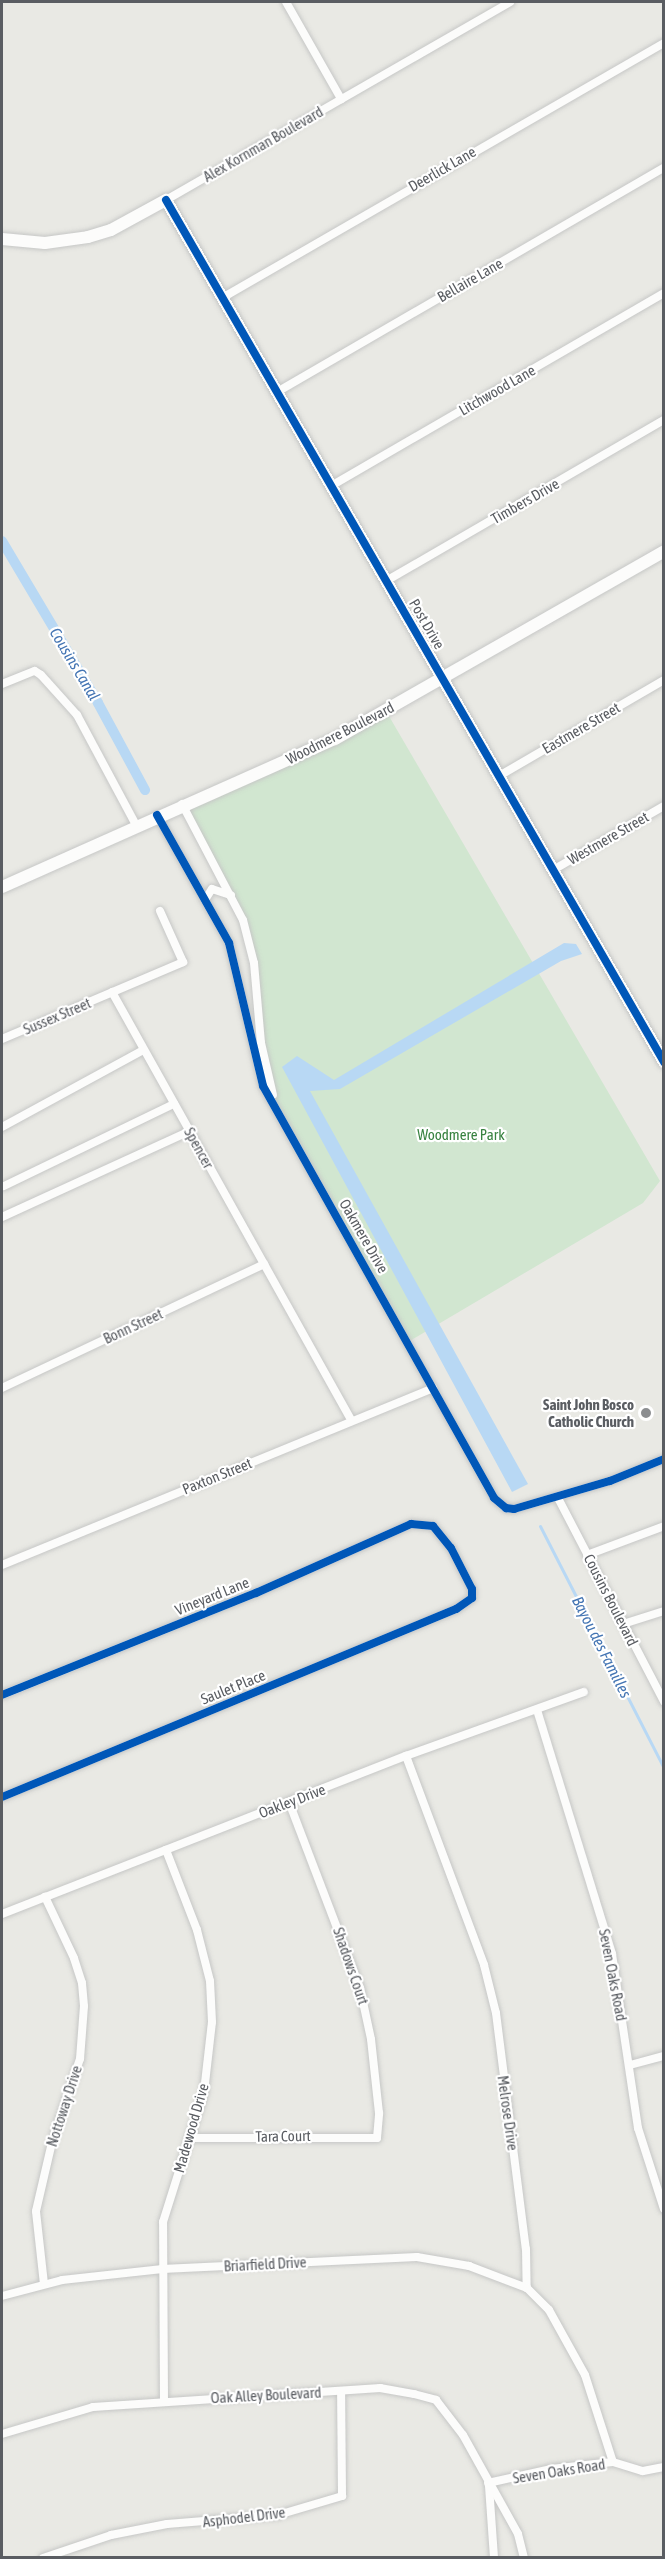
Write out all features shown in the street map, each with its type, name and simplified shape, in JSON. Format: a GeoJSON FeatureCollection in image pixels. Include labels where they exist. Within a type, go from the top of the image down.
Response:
{"type":"FeatureCollection","features":[{"type":"Feature","properties":{"kind":"street"},"geometry":{"type":"LineString","coordinates":[[286,2],[341,99]]}},
{"type":"Feature","properties":{"kind":"street","name":"Alex Kornman Boulevard"},"geometry":{"type":"LineString","coordinates":[[2,239],[45,243],[88,237],[138,217],[510,2]]}},
{"type":"Feature","properties":{"kind":"street","name":"Deerlick Lane"},"geometry":{"type":"LineString","coordinates":[[222,298],[663,43]]}},
{"type":"Feature","properties":{"kind":"street","name":"Bellaire Lane"},"geometry":{"type":"LineString","coordinates":[[277,392],[663,168]]}},
{"type":"Feature","properties":{"kind":"street","name":"Post Drive"},"geometry":{"type":"LineString","coordinates":[[166,200],[663,1062]]}},
{"type":"Feature","properties":{"kind":"street","name":"Litchwood Lane"},"geometry":{"type":"LineString","coordinates":[[331,486],[663,293]]}},
{"type":"Feature","properties":{"kind":"street","name":"Timbers Drive"},"geometry":{"type":"LineString","coordinates":[[386,581],[663,420]]}},
{"type":"Feature","properties":{"kind":"street","name":"Woodmere Boulevard"},"geometry":{"type":"LineString","coordinates":[[2,887],[157,815],[335,739],[663,550]]}},
{"type":"Feature","properties":{"kind":"street"},"geometry":{"type":"LineString","coordinates":[[2,684],[34,671],[41,675],[77,716],[136,825]]}},
{"type":"Feature","properties":{"kind":"street","name":"Eastmere Street"},"geometry":{"type":"LineString","coordinates":[[499,776],[663,680]]}},
{"type":"Feature","properties":{"kind":"street","name":"Oakmere Drive"},"geometry":{"type":"LineString","coordinates":[[182,804],[231,895],[249,941],[261,1043],[276,1107]]}},
{"type":"Feature","properties":{"kind":"street","name":"Westmere Street"},"geometry":{"type":"LineString","coordinates":[[553,870],[663,806]]}},
{"type":"Feature","properties":{"kind":"street","name":"Oakmere Drive"},"geometry":{"type":"LineString","coordinates":[[157,815],[206,900],[236,963],[259,1074],[500,1505],[514,1509],[558,1498],[663,1459]]}},
{"type":"Feature","properties":{"kind":"street"},"geometry":{"type":"LineString","coordinates":[[206,900],[212,889],[231,895]]}},
{"type":"Feature","properties":{"kind":"street"},"geometry":{"type":"LineString","coordinates":[[112,992],[183,962],[160,911]]}},
{"type":"Feature","properties":{"kind":"street","name":"Sussex Street"},"geometry":{"type":"LineString","coordinates":[[2,1039],[112,992]]}},
{"type":"Feature","properties":{"kind":"street","name":"Spencer"},"geometry":{"type":"LineString","coordinates":[[112,992],[351,1420]]}},
{"type":"Feature","properties":{"kind":"street"},"geometry":{"type":"LineString","coordinates":[[2,1127],[143,1050]]}},
{"type":"Feature","properties":{"kind":"street"},"geometry":{"type":"LineString","coordinates":[[4,1186],[174,1104]]}},
{"type":"Feature","properties":{"kind":"street"},"geometry":{"type":"LineString","coordinates":[[2,1217],[190,1131]]}},
{"type":"Feature","properties":{"kind":"street","name":"Bonn Street"},"geometry":{"type":"LineString","coordinates":[[2,1388],[264,1264]]}},
{"type":"Feature","properties":{"kind":"street","name":"Paxton Street"},"geometry":{"type":"LineString","coordinates":[[2,1565],[433,1388]]}},
{"type":"Feature","properties":{"kind":"street","name":"Cousins Boulevard"},"geometry":{"type":"LineString","coordinates":[[558,1498],[663,1702]]}},
{"type":"Feature","properties":{"kind":"street","name":"Vineyard Lane"},"geometry":{"type":"LineString","coordinates":[[2,1695],[256,1593],[411,1524],[433,1526]]}},
{"type":"Feature","properties":{"kind":"street","name":"Saulet Place"},"geometry":{"type":"LineString","coordinates":[[2,1797],[456,1609],[472,1598],[472,1589],[451,1548],[433,1526]]}},
{"type":"Feature","properties":{"kind":"street"},"geometry":{"type":"LineString","coordinates":[[587,1555],[663,1526]]}},
{"type":"Feature","properties":{"kind":"street"},"geometry":{"type":"LineString","coordinates":[[623,1624],[663,1611]]}},
{"type":"Feature","properties":{"kind":"street","name":"Oakley Drive"},"geometry":{"type":"LineString","coordinates":[[2,1914],[406,1756],[584,1692]]}},
{"type":"Feature","properties":{"kind":"street","name":"Seven Oaks Road"},"geometry":{"type":"LineString","coordinates":[[537,1710],[612,1954],[646,2163],[663,2209]]}},
{"type":"Feature","properties":{"kind":"street","name":"Melrose Drive"},"geometry":{"type":"LineString","coordinates":[[406,1756],[484,1965],[496,2013],[526,2250],[527,2288]]}},
{"type":"Feature","properties":{"kind":"street","name":"Shadows Court"},"geometry":{"type":"LineString","coordinates":[[289,1802],[360,1988],[371,2039],[379,2113],[377,2138]]}},
{"type":"Feature","properties":{"kind":"street","name":"Madewood Drive"},"geometry":{"type":"LineString","coordinates":[[164,2402],[163,2222],[204,2092],[212,2022],[210,1981],[197,1930],[166,1850]]}},
{"type":"Feature","properties":{"kind":"street","name":"Nottoway Drive"},"geometry":{"type":"LineString","coordinates":[[44,2284],[36,2211],[52,2142],[80,2059],[84,2006],[74,1958],[45,1897]]}},
{"type":"Feature","properties":{"kind":"street"},"geometry":{"type":"LineString","coordinates":[[630,2065],[663,2056]]}},
{"type":"Feature","properties":{"kind":"street","name":"Tara Court"},"geometry":{"type":"LineString","coordinates":[[189,2138],[377,2138]]}},
{"type":"Feature","properties":{"kind":"street","name":"Briarfield Drive"},"geometry":{"type":"LineString","coordinates":[[2,2296],[44,2284],[162,2269],[417,2257],[469,2266],[527,2288]]}},
{"type":"Feature","properties":{"kind":"street"},"geometry":{"type":"LineString","coordinates":[[527,2288],[566,2336],[585,2375],[613,2462]]}},
{"type":"Feature","properties":{"kind":"street","name":"Oak Alley Boulevard"},"geometry":{"type":"LineString","coordinates":[[2,2434],[69,2412],[164,2402],[380,2388],[436,2400],[463,2435],[518,2534],[524,2558]]}},
{"type":"Feature","properties":{"kind":"street","name":"Asphodel Drive"},"geometry":{"type":"LineString","coordinates":[[43,2558],[111,2535],[167,2524],[278,2515],[342,2496],[341,2391]]}},
{"type":"Feature","properties":{"kind":"street","name":"Seven Oaks Road"},"geometry":{"type":"LineString","coordinates":[[488,2483],[551,2469],[613,2462],[643,2470],[663,2467]]}},
{"type":"Feature","properties":{"kind":"street","name":"Oak Alley Boulevard"},"geometry":{"type":"LineString","coordinates":[[488,2483],[494,2558]]}},
{"type":"Feature","properties":{"kind":"green space","name":"Woodmere Park"},"geometry":{"type":"Polygon","coordinates":[[[386,711],[660,1181],[643,1203],[408,1342],[276,1107],[269,1083],[249,941],[182,804],[386,711]]]}},
{"type":"Feature","properties":{"kind":"water"},"geometry":{"type":"Polygon","coordinates":[[[564,943],[576,944],[582,954],[561,961],[340,1089],[310,1091],[528,1484],[512,1492],[282,1067],[297,1056],[334,1080],[564,943]]]}},
{"type":"Feature","properties":{"kind":"waterway","name":"Cousins Canal"},"geometry":{"type":"LineString","coordinates":[[2,541],[98,703],[145,790]]}},
{"type":"Feature","properties":{"kind":"waterway","name":"Bayou des Familles"},"geometry":{"type":"LineString","coordinates":[[540,1526],[664,1768]]}},
{"type":"Feature","properties":{"kind":"cycle path"},"geometry":{"type":"LineString","coordinates":[[166,200],[664,1062]]}},
{"type":"Feature","properties":{"kind":"cycle path"},"geometry":{"type":"LineString","coordinates":[[157,815],[229,943],[263,1086],[494,1498],[506,1508],[514,1509],[610,1481],[664,1459]]}},
{"type":"Feature","properties":{"kind":"cycle path"},"geometry":{"type":"LineString","coordinates":[[2,1695],[256,1593],[411,1524],[433,1526],[451,1548],[472,1589],[472,1598],[456,1609],[2,1797]]}},
{"type":"Feature","properties":{"kind":"place","name":"Saint John Bosco Catholic Church"},"geometry":{"type":"Point","coordinates":[646,1413]}}]}
